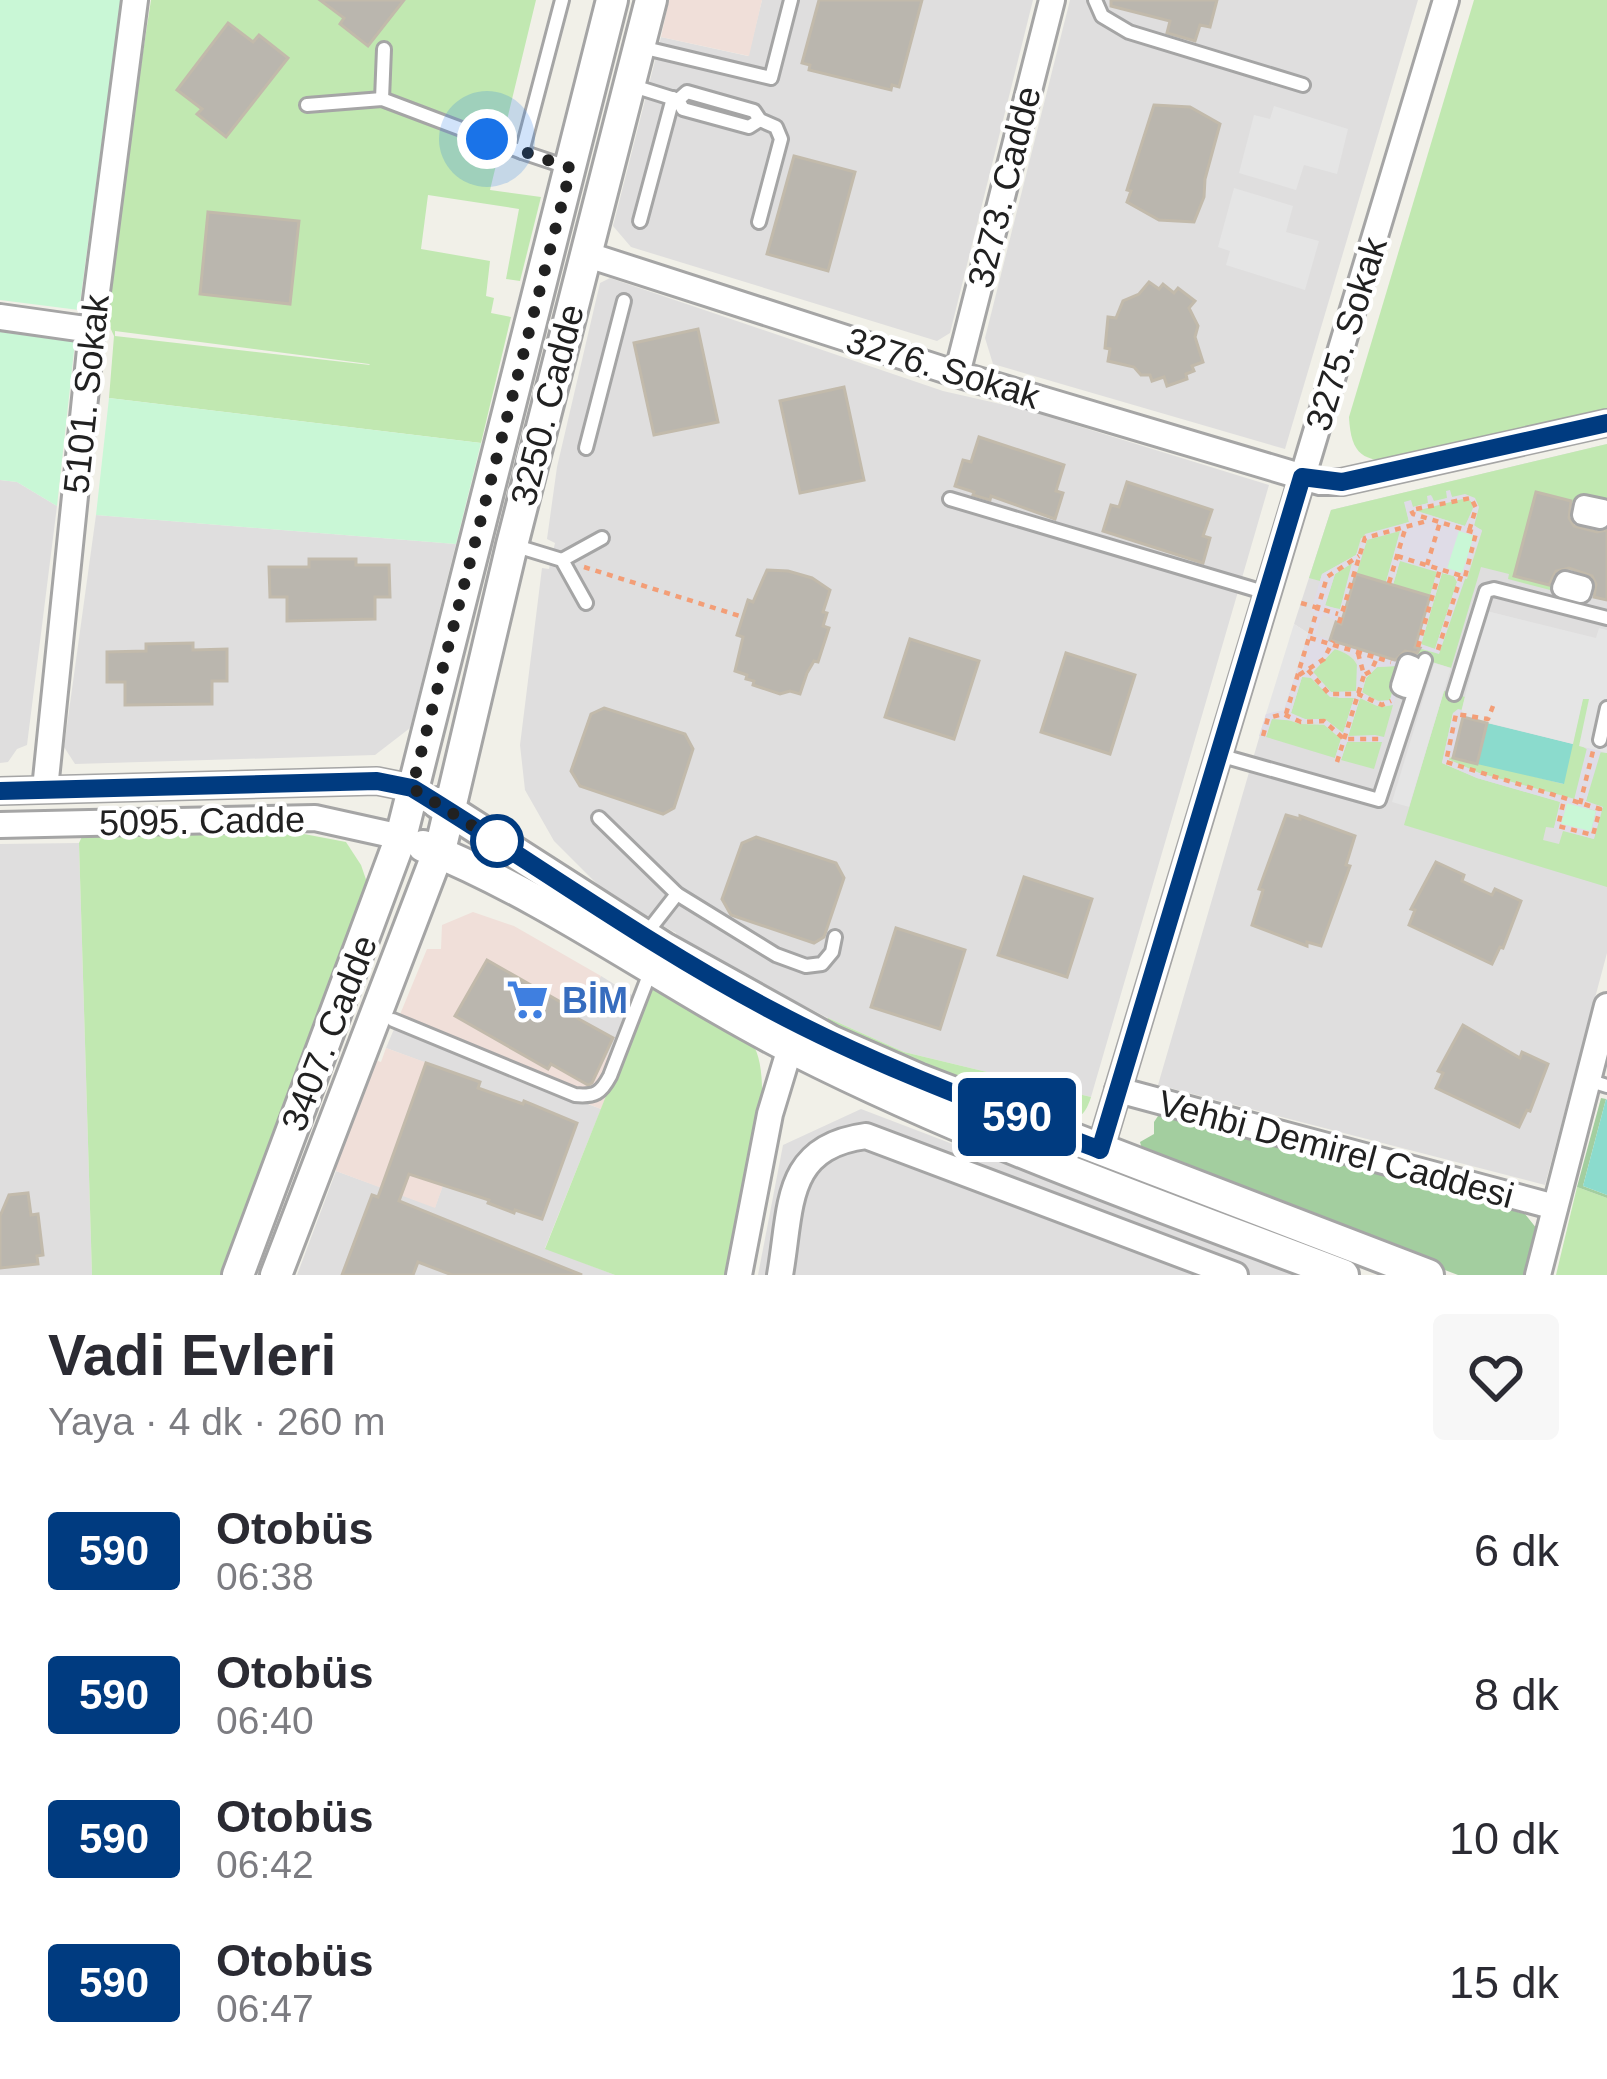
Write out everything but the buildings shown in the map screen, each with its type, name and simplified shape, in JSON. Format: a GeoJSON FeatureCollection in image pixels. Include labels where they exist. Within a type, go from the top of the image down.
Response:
{"type":"FeatureCollection","features":[{"type":"Feature","properties":{"kind":"street","name":"5101. Sokak"},"geometry":{"type":"LineString","coordinates":[[45,789],[92,330],[136,0]]}},
{"type":"Feature","properties":{"kind":"street","name":"3250. Cadde"},"geometry":{"type":"LineString","coordinates":[[412,788],[612,0]]}},
{"type":"Feature","properties":{"kind":"street","name":"3250. Cadde"},"geometry":{"type":"LineString","coordinates":[[451,812],[512,544],[651,0]]}},
{"type":"Feature","properties":{"kind":"street","name":"3273. Cadde"},"geometry":{"type":"LineString","coordinates":[[957,374],[1052,0]]}},
{"type":"Feature","properties":{"kind":"street","name":"3275. Sokak"},"geometry":{"type":"LineString","coordinates":[[1095,1165],[1446,0]]}},
{"type":"Feature","properties":{"kind":"street"},"geometry":{"type":"LineString","coordinates":[[552,244],[585,254]]}},
{"type":"Feature","properties":{"kind":"street","name":"3276. Sokak"},"geometry":{"type":"LineString","coordinates":[[585,254],[957,374],[1302,477],[1342,482],[1607,423]]}},
{"type":"Feature","properties":{"kind":"street"},"geometry":{"type":"LineString","coordinates":[[0,317],[92,330]]}},
{"type":"Feature","properties":{"kind":"street","name":"5095. Cadde"},"geometry":{"type":"LineString","coordinates":[[0,791],[377,781],[412,788]]}},
{"type":"Feature","properties":{"kind":"street"},"geometry":{"type":"LineString","coordinates":[[412,788],[795,1036]]}},
{"type":"Feature","properties":{"kind":"street","name":"3407. Cadde"},"geometry":{"type":"LineString","coordinates":[[238,1275],[401,837],[412,788]]}},
{"type":"Feature","properties":{"kind":"street","name":"3407. Cadde"},"geometry":{"type":"LineString","coordinates":[[276,1275],[451,812]]}},
{"type":"Feature","properties":{"kind":"street","name":"5095. Cadde"},"geometry":{"type":"LineString","coordinates":[[0,825],[315,818],[401,837]]}},
{"type":"Feature","properties":{"kind":"street"},"geometry":{"type":"LineString","coordinates":[[401,837],[528,893],[651,969],[795,1036],[918,1079],[1095,1165],[1343,1275]]}},
{"type":"Feature","properties":{"kind":"street"},"geometry":{"type":"LineString","coordinates":[[1538,1275],[1555,1207],[1598,1083],[1607,1006]]}},
{"type":"Feature","properties":{"kind":"street"},"geometry":{"type":"LineString","coordinates":[[739,1275],[773,1101],[795,1036]]}},
{"type":"Feature","properties":{"kind":"street","name":"Vehbi Demirel Caddesi"},"geometry":{"type":"LineString","coordinates":[[1118,1090],[1555,1207]]}},
{"type":"Feature","properties":{"kind":"street"},"geometry":{"type":"LineString","coordinates":[[780,1275],[798,1174],[810,1156],[845,1139],[866,1136],[1235,1275]]}},
{"type":"Feature","properties":{"kind":"street"},"geometry":{"type":"LineString","coordinates":[[1095,1165],[1428,1275]]}},
{"type":"Feature","properties":{"kind":"lane"},"geometry":{"type":"LineString","coordinates":[[522,152],[562,0]]}},
{"type":"Feature","properties":{"kind":"lane"},"geometry":{"type":"LineString","coordinates":[[639,46],[771,78],[791,0]]}},
{"type":"Feature","properties":{"kind":"lane"},"geometry":{"type":"LineString","coordinates":[[1096,0],[1102,16],[1129,32],[1303,85]]}},
{"type":"Feature","properties":{"kind":"lane"},"geometry":{"type":"LineString","coordinates":[[382,99],[384,49]]}},
{"type":"Feature","properties":{"kind":"lane"},"geometry":{"type":"LineString","coordinates":[[629,85],[676,99],[683,109],[749,127],[760,120],[776,127],[781,139],[759,223]]}},
{"type":"Feature","properties":{"kind":"lane"},"geometry":{"type":"LineString","coordinates":[[307,105],[382,99],[571,168]]}},
{"type":"Feature","properties":{"kind":"lane"},"geometry":{"type":"LineString","coordinates":[[640,221],[676,99]]}},
{"type":"Feature","properties":{"kind":"lane"},"geometry":{"type":"LineString","coordinates":[[586,448],[624,301]]}},
{"type":"Feature","properties":{"kind":"lane"},"geometry":{"type":"LineString","coordinates":[[950,500],[1268,593]]}},
{"type":"Feature","properties":{"kind":"lane"},"geometry":{"type":"LineString","coordinates":[[562,560],[602,538]]}},
{"type":"Feature","properties":{"kind":"lane"},"geometry":{"type":"LineString","coordinates":[[512,544],[562,560],[586,603]]}},
{"type":"Feature","properties":{"kind":"lane"},"geometry":{"type":"LineString","coordinates":[[1454,694],[1486,590],[1607,617]]}},
{"type":"Feature","properties":{"kind":"lane"},"geometry":{"type":"LineString","coordinates":[[1219,755],[1379,800],[1414,656]]}},
{"type":"Feature","properties":{"kind":"lane"},"geometry":{"type":"LineString","coordinates":[[1600,739],[1607,708]]}},
{"type":"Feature","properties":{"kind":"lane"},"geometry":{"type":"LineString","coordinates":[[599,818],[676,894],[776,955],[806,966],[823,964],[836,937]]}},
{"type":"Feature","properties":{"kind":"lane"},"geometry":{"type":"LineString","coordinates":[[645,936],[676,894]]}},
{"type":"Feature","properties":{"kind":"lane"},"geometry":{"type":"LineString","coordinates":[[393,1020],[575,1094],[591,1096],[602,1090],[610,1076],[651,969]]}},
{"type":"Feature","properties":{"kind":"path"},"geometry":{"type":"LineString","coordinates":[[1397,556],[1465,577],[1477,535],[1411,510],[1468,497],[1476,508],[1469,531]]}},
{"type":"Feature","properties":{"kind":"path"},"geometry":{"type":"LineString","coordinates":[[1339,623],[1366,537],[1436,520]]}},
{"type":"Feature","properties":{"kind":"path"},"geometry":{"type":"LineString","coordinates":[[1426,565],[1436,520]]}},
{"type":"Feature","properties":{"kind":"path"},"geometry":{"type":"LineString","coordinates":[[1389,584],[1406,526]]}},
{"type":"Feature","properties":{"kind":"path"},"geometry":{"type":"LineString","coordinates":[[1286,715],[1328,575],[1359,556]]}},
{"type":"Feature","properties":{"kind":"path"},"geometry":{"type":"LineString","coordinates":[[562,560],[743,617]]}},
{"type":"Feature","properties":{"kind":"path"},"geometry":{"type":"LineString","coordinates":[[1414,656],[1440,569]]}},
{"type":"Feature","properties":{"kind":"path"},"geometry":{"type":"LineString","coordinates":[[1310,638],[1377,658],[1438,650],[1461,576]]}},
{"type":"Feature","properties":{"kind":"path"},"geometry":{"type":"LineString","coordinates":[[1301,603],[1342,615]]}},
{"type":"Feature","properties":{"kind":"path"},"geometry":{"type":"LineString","coordinates":[[1299,675],[1327,655],[1333,643]]}},
{"type":"Feature","properties":{"kind":"path"},"geometry":{"type":"LineString","coordinates":[[1337,762],[1364,675],[1358,653]]}},
{"type":"Feature","properties":{"kind":"path"},"geometry":{"type":"LineString","coordinates":[[1364,675],[1377,658]]}},
{"type":"Feature","properties":{"kind":"path"},"geometry":{"type":"LineString","coordinates":[[1308,670],[1329,694],[1358,694],[1386,704],[1396,685]]}},
{"type":"Feature","properties":{"kind":"path"},"geometry":{"type":"LineString","coordinates":[[1493,706],[1489,719],[1456,714],[1446,762],[1600,809],[1593,836],[1558,826],[1564,800]]}},
{"type":"Feature","properties":{"kind":"path"},"geometry":{"type":"LineString","coordinates":[[1263,736],[1269,717],[1286,715],[1301,722],[1324,721],[1344,739],[1386,741]]}},
{"type":"Feature","properties":{"kind":"path"},"geometry":{"type":"LineString","coordinates":[[1580,804],[1596,739],[1600,739]]}},
{"type":"Feature","properties":{"kind":"shaded area"},"geometry":{"type":"Polygon","coordinates":[[[669,0],[762,0],[749,56],[661,37],[669,0]]]}},
{"type":"Feature","properties":{"kind":"shaded area"},"geometry":{"type":"Polygon","coordinates":[[[762,0],[1033,0],[950,333],[937,341],[631,247],[613,226],[661,37],[748,56],[762,0]]]}},
{"type":"Feature","properties":{"kind":"shaded area"},"geometry":{"type":"Polygon","coordinates":[[[1070,0],[1418,0],[1285,449],[993,364],[985,338],[1070,0]]]}},
{"type":"Feature","properties":{"kind":"shaded area"},"geometry":{"type":"Polygon","coordinates":[[[1274,106],[1348,129],[1337,174],[1304,165],[1296,190],[1239,173],[1254,115],[1270,119],[1274,106]]]}},
{"type":"Feature","properties":{"kind":"shaded area"},"geometry":{"type":"Polygon","coordinates":[[[1234,188],[1293,206],[1286,232],[1319,241],[1305,290],[1226,265],[1230,251],[1218,247],[1234,188]]]}},
{"type":"Feature","properties":{"kind":"shaded area"},"geometry":{"type":"Polygon","coordinates":[[[610,278],[943,391],[1023,409],[1269,485],[1091,1097],[904,1052],[828,1018],[616,903],[554,841],[525,790],[520,745],[542,568],[549,569],[555,543],[547,539],[557,467],[600,283],[610,278]]]}},
{"type":"Feature","properties":{"kind":"shaded area"},"geometry":{"type":"Polygon","coordinates":[[[1607,444],[1607,953],[1545,1185],[1158,1085],[1266,714],[1284,710],[1308,633],[1294,624],[1331,510],[1607,444]]]}},
{"type":"Feature","properties":{"kind":"shaded area"},"geometry":{"type":"Polygon","coordinates":[[[0,480],[17,482],[57,506],[27,745],[17,749],[8,762],[0,763],[0,480]]]}},
{"type":"Feature","properties":{"kind":"shaded area"},"geometry":{"type":"Polygon","coordinates":[[[1446,491],[1452,497],[1475,498],[1479,507],[1474,526],[1482,530],[1439,654],[1415,647],[1437,572],[1400,561],[1393,585],[1386,582],[1400,531],[1367,540],[1341,624],[1323,614],[1315,635],[1406,663],[1393,705],[1377,706],[1360,698],[1348,736],[1375,735],[1384,737],[1382,742],[1347,742],[1341,760],[1335,758],[1341,739],[1322,723],[1272,719],[1266,737],[1259,736],[1266,714],[1284,710],[1315,613],[1311,611],[1322,574],[1356,555],[1365,534],[1409,522],[1404,502],[1411,500],[1413,507],[1428,503],[1427,496],[1434,501],[1447,498],[1446,491]],[[1462,499],[1416,511],[1465,526],[1473,508],[1471,501],[1462,499]],[[1459,531],[1447,568],[1462,573],[1474,536],[1459,531]],[[1352,563],[1335,574],[1325,606],[1340,609],[1352,563]],[[1442,573],[1421,644],[1435,649],[1457,582],[1454,576],[1442,573]],[[1335,649],[1313,672],[1331,692],[1356,691],[1357,662],[1353,655],[1335,649]],[[1377,667],[1366,678],[1362,692],[1377,701],[1390,700],[1399,670],[1377,667]],[[1302,677],[1291,713],[1325,719],[1343,733],[1354,698],[1330,697],[1311,678],[1302,677]]]}},
{"type":"Feature","properties":{"kind":"shaded area"},"geometry":{"type":"Polygon","coordinates":[[[96,515],[456,544],[410,728],[375,755],[75,764],[64,747],[96,515]]]}},
{"type":"Feature","properties":{"kind":"shaded area"},"geometry":{"type":"Polygon","coordinates":[[[1487,611],[1596,638],[1599,628],[1607,630],[1607,753],[1579,746],[1589,699],[1583,699],[1573,744],[1460,716],[1487,611]]]}},
{"type":"Feature","properties":{"kind":"shaded area"},"geometry":{"type":"Polygon","coordinates":[[[1294,624],[1308,633],[1284,711],[1266,714],[1294,624]]]}},
{"type":"Feature","properties":{"kind":"shaded area"},"geometry":{"type":"Polygon","coordinates":[[[1434,663],[1451,668],[1409,807],[1392,802],[1434,663]]]}},
{"type":"Feature","properties":{"kind":"shaded area"},"geometry":{"type":"Polygon","coordinates":[[[1462,710],[1463,717],[1458,719],[1456,728],[1460,729],[1449,760],[1574,800],[1587,748],[1601,751],[1586,801],[1603,807],[1594,839],[1554,828],[1560,802],[1442,763],[1453,713],[1462,710]],[[1567,803],[1561,824],[1591,831],[1596,811],[1567,803]]]}},
{"type":"Feature","properties":{"kind":"shaded area"},"geometry":{"type":"Polygon","coordinates":[[[1487,723],[1573,744],[1564,784],[1477,764],[1487,723]]]}},
{"type":"Feature","properties":{"kind":"shaded area"},"geometry":{"type":"Polygon","coordinates":[[[79,843],[92,1275],[0,1275],[0,844],[79,843]]]}},
{"type":"Feature","properties":{"kind":"shaded area"},"geometry":{"type":"Polygon","coordinates":[[[473,912],[514,926],[601,976],[551,1063],[589,1086],[617,1039],[632,995],[644,1001],[601,1109],[394,1029],[427,949],[441,949],[442,925],[473,912]]]}},
{"type":"Feature","properties":{"kind":"shaded area"},"geometry":{"type":"Polygon","coordinates":[[[601,976],[632,995],[617,1039],[590,1086],[551,1064],[601,976]]]}},
{"type":"Feature","properties":{"kind":"shaded area"},"geometry":{"type":"Polygon","coordinates":[[[394,1029],[601,1109],[545,1248],[615,1275],[297,1275],[336,1171],[435,1207],[480,1083],[386,1048],[394,1029]]]}},
{"type":"Feature","properties":{"kind":"shaded area"},"geometry":{"type":"Polygon","coordinates":[[[386,1048],[480,1082],[435,1208],[336,1171],[375,1060],[381,1062],[386,1048]]]}},
{"type":"Feature","properties":{"kind":"shaded area"},"geometry":{"type":"Polygon","coordinates":[[[1607,1100],[1607,1195],[1583,1186],[1607,1100]]]}},
{"type":"Feature","properties":{"kind":"shaded area"},"geometry":{"type":"Polygon","coordinates":[[[861,1109],[1296,1275],[758,1275],[783,1145],[861,1109]]]}},
{"type":"Feature","properties":{"kind":"green space"},"geometry":{"type":"Polygon","coordinates":[[[0,0],[121,0],[79,310],[0,300],[0,0]]]}},
{"type":"Feature","properties":{"kind":"green space"},"geometry":{"type":"Polygon","coordinates":[[[151,0],[536,0],[490,190],[541,197],[520,281],[506,279],[519,209],[428,195],[421,249],[490,261],[486,296],[494,298],[491,313],[511,317],[481,443],[109,398],[114,336],[103,312],[151,0]],[[115,331],[115,336],[370,365],[115,331]]]}},
{"type":"Feature","properties":{"kind":"green space"},"geometry":{"type":"Polygon","coordinates":[[[1474,0],[1607,0],[1607,411],[1400,462],[1377,460],[1356,448],[1349,417],[1474,0]]]}},
{"type":"Feature","properties":{"kind":"green space"},"geometry":{"type":"Polygon","coordinates":[[[0,332],[75,342],[57,506],[17,482],[0,480],[0,332]]]}},
{"type":"Feature","properties":{"kind":"green space"},"geometry":{"type":"Polygon","coordinates":[[[109,398],[481,443],[456,544],[96,515],[109,398]]]}},
{"type":"Feature","properties":{"kind":"green space"},"geometry":{"type":"Polygon","coordinates":[[[1607,444],[1607,511],[1536,493],[1514,575],[1562,588],[1558,592],[1481,567],[1451,668],[1417,657],[1420,648],[1439,653],[1462,578],[1467,579],[1482,531],[1474,525],[1475,498],[1452,497],[1449,491],[1448,498],[1433,502],[1432,496],[1429,503],[1413,507],[1405,503],[1409,522],[1361,538],[1356,555],[1322,574],[1320,581],[1309,578],[1331,510],[1607,444]]]}},
{"type":"Feature","properties":{"kind":"green space"},"geometry":{"type":"Polygon","coordinates":[[[1471,501],[1474,508],[1465,526],[1414,510],[1471,501]]]}},
{"type":"Feature","properties":{"kind":"green space"},"geometry":{"type":"Polygon","coordinates":[[[1401,530],[1386,582],[1356,574],[1367,539],[1401,530]]]}},
{"type":"Feature","properties":{"kind":"green space"},"geometry":{"type":"Polygon","coordinates":[[[1458,530],[1474,535],[1463,573],[1447,569],[1458,530]]]}},
{"type":"Feature","properties":{"kind":"green space"},"geometry":{"type":"Polygon","coordinates":[[[1400,560],[1437,571],[1430,596],[1393,585],[1400,560]]]}},
{"type":"Feature","properties":{"kind":"green space"},"geometry":{"type":"Polygon","coordinates":[[[1354,562],[1340,610],[1325,605],[1335,574],[1354,562]]]}},
{"type":"Feature","properties":{"kind":"green space"},"geometry":{"type":"Polygon","coordinates":[[[1442,573],[1454,576],[1457,582],[1435,649],[1421,645],[1442,573]]]}},
{"type":"Feature","properties":{"kind":"green space"},"geometry":{"type":"Polygon","coordinates":[[[1334,649],[1357,664],[1356,692],[1331,692],[1313,672],[1334,649]]]}},
{"type":"Feature","properties":{"kind":"green space"},"geometry":{"type":"Polygon","coordinates":[[[1377,667],[1399,670],[1390,700],[1383,703],[1362,693],[1366,678],[1377,667]]]}},
{"type":"Feature","properties":{"kind":"green space"},"geometry":{"type":"Polygon","coordinates":[[[1302,677],[1310,677],[1339,698],[1354,698],[1343,734],[1329,724],[1291,713],[1302,677]]]}},
{"type":"Feature","properties":{"kind":"green space"},"geometry":{"type":"Polygon","coordinates":[[[1444,691],[1465,697],[1462,710],[1453,713],[1442,763],[1561,802],[1554,828],[1546,827],[1543,840],[1559,844],[1563,831],[1594,839],[1586,801],[1598,752],[1607,753],[1607,887],[1404,825],[1444,691]]]}},
{"type":"Feature","properties":{"kind":"green space"},"geometry":{"type":"Polygon","coordinates":[[[1360,698],[1382,707],[1393,705],[1384,737],[1348,737],[1360,698]]]}},
{"type":"Feature","properties":{"kind":"green space"},"geometry":{"type":"Polygon","coordinates":[[[1583,698],[1590,699],[1580,745],[1588,750],[1575,799],[1479,773],[1448,759],[1454,756],[1563,784],[1583,698]]]}},
{"type":"Feature","properties":{"kind":"green space"},"geometry":{"type":"Polygon","coordinates":[[[1271,719],[1327,725],[1341,739],[1335,758],[1266,737],[1271,719]]]}},
{"type":"Feature","properties":{"kind":"green space"},"geometry":{"type":"Polygon","coordinates":[[[1347,742],[1382,742],[1374,769],[1341,760],[1347,742]]]}},
{"type":"Feature","properties":{"kind":"green space"},"geometry":{"type":"Polygon","coordinates":[[[1567,803],[1596,811],[1591,832],[1561,824],[1567,803]]]}},
{"type":"Feature","properties":{"kind":"green space"},"geometry":{"type":"Polygon","coordinates":[[[231,820],[346,842],[370,891],[223,1275],[92,1275],[79,843],[86,828],[231,820]]]}},
{"type":"Feature","properties":{"kind":"green space"},"geometry":{"type":"Polygon","coordinates":[[[651,983],[752,1043],[760,1063],[761,1121],[732,1275],[615,1275],[545,1249],[651,983]]]}},
{"type":"Feature","properties":{"kind":"green space"},"geometry":{"type":"Polygon","coordinates":[[[828,1018],[904,1052],[1091,1097],[1082,1115],[1063,1122],[825,1028],[828,1018]]]}},
{"type":"Feature","properties":{"kind":"green space"},"geometry":{"type":"Polygon","coordinates":[[[1601,1098],[1606,1099],[1583,1186],[1607,1198],[1577,1187],[1601,1098]]]}},
{"type":"Feature","properties":{"kind":"green space"},"geometry":{"type":"Polygon","coordinates":[[[1160,1113],[1525,1214],[1537,1229],[1527,1275],[1458,1275],[1161,1162],[1142,1149],[1140,1142],[1154,1134],[1160,1113]]]}},
{"type":"Feature","properties":{"kind":"green space"},"geometry":{"type":"Polygon","coordinates":[[[1577,1187],[1607,1198],[1607,1275],[1556,1275],[1577,1187]]]}},
{"type":"Feature","properties":{"kind":"bus line","name":"590"},"geometry":{"type":"LineString","coordinates":[[0,791],[377,781],[412,788],[769,1009],[872,1060],[1100,1150],[1302,477],[1342,482],[1607,423]]}},
{"type":"Feature","properties":{"kind":"place","name":"BİM"},"geometry":{"type":"Point","coordinates":[528,1000]}},
{"type":"Feature","properties":{"kind":"route"},"geometry":{"type":"LineString","coordinates":[[487,139],[571,168],[412,788],[497,841]]}}]}
